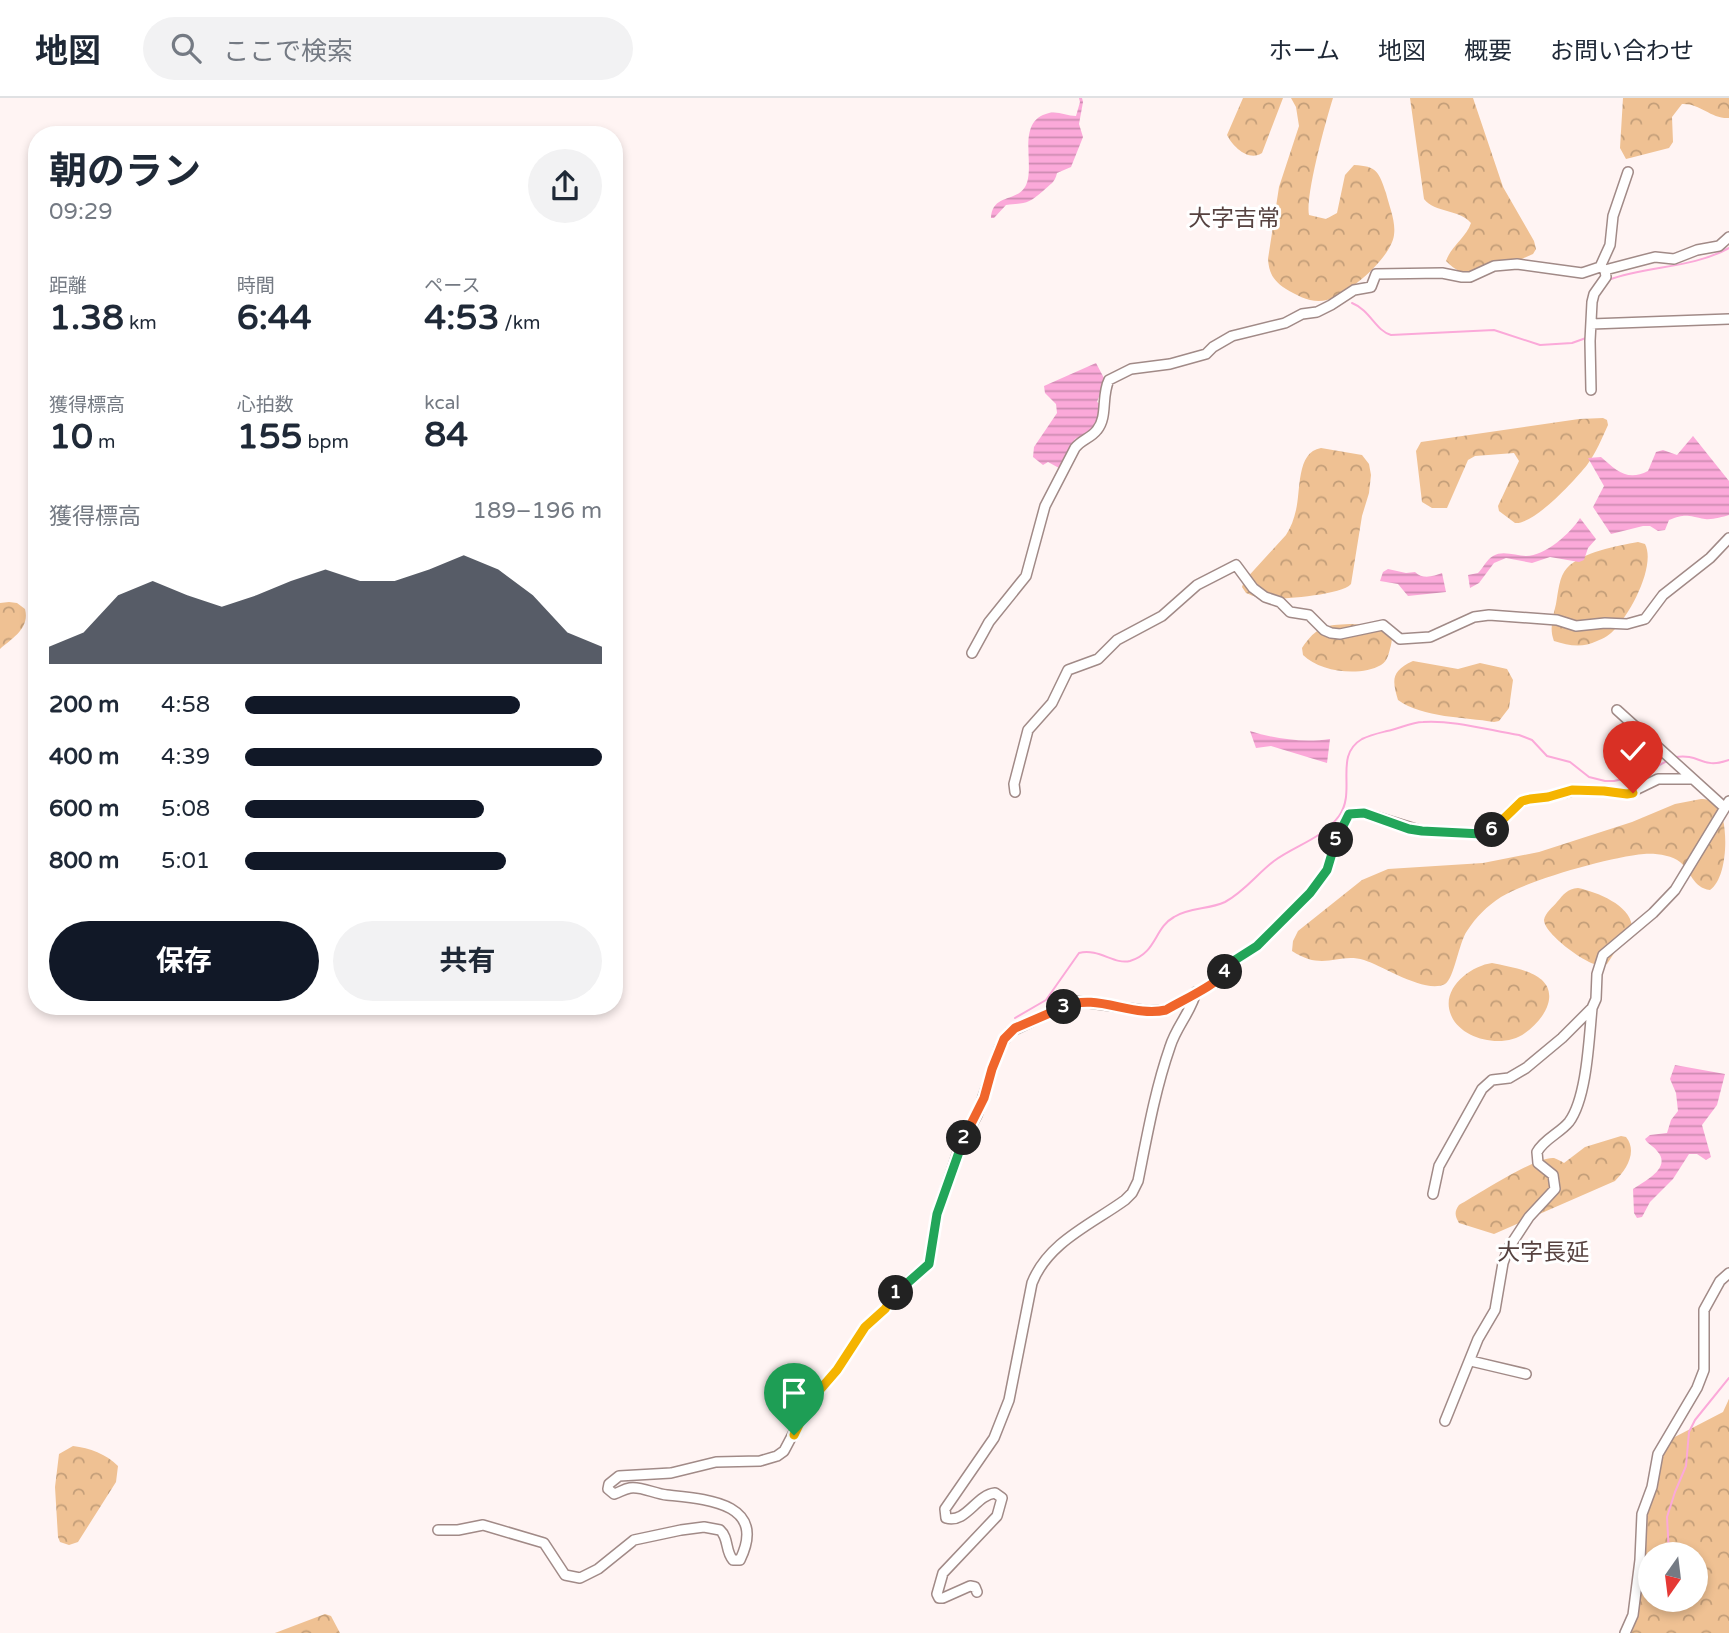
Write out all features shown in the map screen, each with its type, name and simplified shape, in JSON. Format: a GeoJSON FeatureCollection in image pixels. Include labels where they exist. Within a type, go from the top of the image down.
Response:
{"type":"FeatureCollection","features":[{"type":"Feature","properties":{"kind":"street"},"geometry":{"type":"LineString","coordinates":[[1591,390],[1591,302],[1606,277],[1602,268],[1610,245],[1613,216],[1628,172]]}},
{"type":"Feature","properties":{"kind":"street"},"geometry":{"type":"LineString","coordinates":[[972,653],[989,622],[1026,576],[1049,494],[1080,442],[1098,430],[1103,396],[1109,380],[1131,369],[1170,364],[1206,354],[1232,336],[1285,323],[1302,314],[1317,312],[1354,290],[1371,287],[1376,274],[1442,273],[1470,277],[1494,267],[1517,264],[1581,273],[1655,257],[1674,258],[1719,246],[1729,237]]}},
{"type":"Feature","properties":{"kind":"street"},"geometry":{"type":"LineString","coordinates":[[1591,324],[1729,320]]}},
{"type":"Feature","properties":{"kind":"street"},"geometry":{"type":"LineString","coordinates":[[1015,792],[1014,784],[1028,730],[1052,703],[1068,670],[1098,659],[1116,640],[1162,616],[1197,585],[1236,565],[1253,588],[1265,597],[1280,602],[1290,612],[1309,615],[1324,630],[1331,633],[1339,634],[1383,625],[1400,639],[1416,639],[1430,637],[1474,617],[1489,615],[1557,620],[1576,626],[1627,624],[1645,619],[1663,596],[1710,558],[1729,538]]}},
{"type":"Feature","properties":{"kind":"street"},"geometry":{"type":"LineString","coordinates":[[1445,1421],[1483,1328],[1495,1310],[1508,1249],[1529,1217],[1551,1195],[1556,1185],[1553,1175],[1538,1163],[1538,1152],[1544,1143],[1569,1122],[1579,1103],[1592,1008],[1596,999],[1597,974],[1603,955],[1653,913],[1675,890],[1726,804],[1693,779],[1617,710]]}},
{"type":"Feature","properties":{"kind":"street"},"geometry":{"type":"LineString","coordinates":[[438,1530],[483,1525],[544,1543],[565,1576],[572,1577],[589,1575],[634,1540],[704,1527],[720,1530],[730,1557],[740,1560],[746,1532],[743,1520],[733,1509],[712,1500],[663,1495],[631,1488],[614,1494],[608,1489],[609,1483],[619,1476],[671,1473],[716,1462],[771,1459],[784,1451],[811,1400],[837,1370],[865,1327],[885,1309],[900,1288],[929,1264],[937,1214],[960,1146],[984,1098],[1000,1047],[1010,1032],[1076,1001],[1158,1012],[1220,980],[1235,960],[1257,946],[1310,893],[1327,870],[1338,836],[1349,814],[1364,813],[1422,831],[1482,834],[1494,829],[1522,801],[1572,790],[1627,794],[1658,779],[1693,779]]}},
{"type":"Feature","properties":{"kind":"street"},"geometry":{"type":"LineString","coordinates":[[977,1592],[975,1587],[970,1586],[943,1598],[939,1598],[937,1594],[943,1573],[997,1516],[1002,1498],[995,1493],[986,1495],[963,1515],[954,1519],[946,1518],[944,1509],[978,1463],[1004,1418],[1037,1268],[1050,1252],[1119,1205],[1132,1193],[1138,1181],[1161,1073],[1175,1033],[1188,1013],[1196,992]]}},
{"type":"Feature","properties":{"kind":"street"},"geometry":{"type":"LineString","coordinates":[[1433,1194],[1439,1166],[1489,1082],[1509,1078],[1526,1068],[1592,1008]]}},
{"type":"Feature","properties":{"kind":"street"},"geometry":{"type":"LineString","coordinates":[[1625,1633],[1633,1615],[1642,1514],[1658,1454],[1697,1388],[1704,1370],[1704,1310],[1720,1281],[1729,1273]]}},
{"type":"Feature","properties":{"kind":"street"},"geometry":{"type":"LineString","coordinates":[[1471,1361],[1526,1374]]}},
{"type":"Feature","properties":{"kind":"green space"},"geometry":{"type":"Polygon","coordinates":[[[1243,98],[1283,98],[1262,153],[1252,156],[1242,152],[1227,135],[1243,98]]]}},
{"type":"Feature","properties":{"kind":"green space"},"geometry":{"type":"Polygon","coordinates":[[[1291,98],[1333,98],[1313,175],[1309,215],[1326,219],[1337,213],[1345,175],[1354,165],[1368,167],[1379,175],[1394,224],[1391,244],[1368,274],[1346,291],[1321,301],[1305,299],[1278,283],[1273,277],[1268,259],[1279,187],[1299,126],[1296,107],[1291,98]]]}},
{"type":"Feature","properties":{"kind":"green space"},"geometry":{"type":"Polygon","coordinates":[[[1410,98],[1473,98],[1503,187],[1534,241],[1536,249],[1533,254],[1500,269],[1477,274],[1456,269],[1446,261],[1471,223],[1460,215],[1434,207],[1424,199],[1410,98]]]}},
{"type":"Feature","properties":{"kind":"green space"},"geometry":{"type":"Polygon","coordinates":[[[1623,98],[1729,98],[1729,118],[1682,104],[1672,117],[1673,142],[1669,148],[1626,159],[1620,148],[1623,98]]]}},
{"type":"Feature","properties":{"kind":"green space"},"geometry":{"type":"Polygon","coordinates":[[[1603,418],[1608,425],[1587,465],[1554,500],[1523,522],[1515,523],[1499,511],[1498,506],[1519,461],[1514,453],[1475,456],[1468,460],[1447,508],[1432,508],[1422,502],[1416,451],[1421,442],[1579,419],[1603,418]]]}},
{"type":"Feature","properties":{"kind":"green space"},"geometry":{"type":"Polygon","coordinates":[[[1321,448],[1362,455],[1369,464],[1369,493],[1362,516],[1351,584],[1325,594],[1299,597],[1265,599],[1246,593],[1242,587],[1244,581],[1286,535],[1296,510],[1303,464],[1313,451],[1321,448]]]}},
{"type":"Feature","properties":{"kind":"green space"},"geometry":{"type":"Polygon","coordinates":[[[1638,542],[1645,544],[1648,553],[1645,576],[1621,622],[1602,639],[1586,645],[1576,646],[1554,641],[1553,618],[1564,571],[1573,562],[1591,554],[1638,542]]]}},
{"type":"Feature","properties":{"kind":"green space"},"geometry":{"type":"Polygon","coordinates":[[[0,603],[17,603],[25,609],[25,622],[15,637],[0,649],[0,603]]]}},
{"type":"Feature","properties":{"kind":"green space"},"geometry":{"type":"Polygon","coordinates":[[[1350,624],[1387,628],[1392,642],[1383,663],[1362,671],[1340,671],[1319,665],[1303,655],[1302,648],[1317,631],[1328,626],[1350,624]]]}},
{"type":"Feature","properties":{"kind":"green space"},"geometry":{"type":"Polygon","coordinates":[[[1413,661],[1458,669],[1480,663],[1507,669],[1513,680],[1509,708],[1499,721],[1494,722],[1432,714],[1408,706],[1398,700],[1394,682],[1397,672],[1413,661]]]}},
{"type":"Feature","properties":{"kind":"green space"},"geometry":{"type":"Polygon","coordinates":[[[1701,799],[1717,804],[1724,822],[1724,861],[1721,873],[1710,890],[1700,886],[1677,860],[1658,854],[1611,860],[1550,877],[1514,890],[1482,912],[1464,936],[1448,981],[1437,986],[1404,978],[1364,960],[1313,960],[1292,951],[1298,931],[1362,880],[1388,869],[1483,863],[1539,852],[1632,822],[1675,804],[1701,799]]]}},
{"type":"Feature","properties":{"kind":"green space"},"geometry":{"type":"Polygon","coordinates":[[[1578,888],[1611,901],[1630,919],[1632,926],[1607,964],[1602,966],[1587,961],[1559,941],[1544,920],[1564,894],[1578,888]]]}},
{"type":"Feature","properties":{"kind":"green space"},"geometry":{"type":"Polygon","coordinates":[[[1492,963],[1532,974],[1546,985],[1549,994],[1547,1008],[1536,1024],[1516,1038],[1495,1041],[1473,1036],[1456,1024],[1451,1015],[1450,996],[1459,980],[1475,969],[1492,963]]]}},
{"type":"Feature","properties":{"kind":"green space"},"geometry":{"type":"Polygon","coordinates":[[[1621,1136],[1626,1137],[1631,1155],[1615,1181],[1494,1234],[1459,1223],[1456,1212],[1459,1205],[1521,1169],[1545,1159],[1554,1158],[1564,1163],[1585,1147],[1621,1136]]]}},
{"type":"Feature","properties":{"kind":"green space"},"geometry":{"type":"Polygon","coordinates":[[[1729,1399],[1729,1633],[1628,1633],[1638,1562],[1638,1612],[1708,1612],[1708,1542],[1641,1542],[1645,1513],[1661,1455],[1669,1440],[1723,1412],[1729,1399]]]}},
{"type":"Feature","properties":{"kind":"green space"},"geometry":{"type":"Polygon","coordinates":[[[73,1446],[97,1452],[118,1466],[116,1482],[78,1542],[69,1545],[60,1542],[58,1537],[55,1487],[59,1454],[73,1446]]]}},
{"type":"Feature","properties":{"kind":"green space"},"geometry":{"type":"Polygon","coordinates":[[[325,1614],[331,1616],[340,1633],[275,1633],[325,1614]]]}},
{"type":"Feature","properties":{"kind":"shaded area"},"geometry":{"type":"Polygon","coordinates":[[[1079,98],[1082,98],[1083,102],[1079,124],[1083,137],[1071,167],[1057,173],[1052,183],[1030,201],[1006,205],[991,218],[995,205],[1021,192],[1025,187],[1032,125],[1038,118],[1049,113],[1076,116],[1079,98]]]}},
{"type":"Feature","properties":{"kind":"shaded area"},"geometry":{"type":"Polygon","coordinates":[[[1096,363],[1105,380],[1097,402],[1102,405],[1102,417],[1092,431],[1075,439],[1059,468],[1048,462],[1043,465],[1033,457],[1034,447],[1057,413],[1056,404],[1045,393],[1044,386],[1096,363]]]}},
{"type":"Feature","properties":{"kind":"shaded area"},"geometry":{"type":"Polygon","coordinates":[[[1693,436],[1729,481],[1729,515],[1708,519],[1683,516],[1669,520],[1665,530],[1658,531],[1650,526],[1643,526],[1611,534],[1593,507],[1604,486],[1588,458],[1601,457],[1628,475],[1641,474],[1648,471],[1656,452],[1663,450],[1677,455],[1693,436]]]}},
{"type":"Feature","properties":{"kind":"shaded area"},"geometry":{"type":"Polygon","coordinates":[[[1580,518],[1596,539],[1588,548],[1584,560],[1579,562],[1550,557],[1532,563],[1506,558],[1494,563],[1479,583],[1470,588],[1468,575],[1478,573],[1493,556],[1505,553],[1526,556],[1541,552],[1564,537],[1580,518]]]}},
{"type":"Feature","properties":{"kind":"shaded area"},"geometry":{"type":"Polygon","coordinates":[[[1388,569],[1415,572],[1425,577],[1442,573],[1446,592],[1408,596],[1398,584],[1380,581],[1383,572],[1388,569]]]}},
{"type":"Feature","properties":{"kind":"shaded area"},"geometry":{"type":"Polygon","coordinates":[[[1250,731],[1289,740],[1330,739],[1327,763],[1271,746],[1256,748],[1250,731]]]}},
{"type":"Feature","properties":{"kind":"shaded area"},"geometry":{"type":"Polygon","coordinates":[[[1675,1065],[1725,1074],[1717,1105],[1702,1125],[1711,1157],[1706,1160],[1697,1154],[1689,1154],[1673,1179],[1650,1202],[1642,1217],[1637,1218],[1634,1213],[1633,1189],[1655,1174],[1661,1163],[1657,1151],[1645,1139],[1650,1135],[1667,1133],[1671,1120],[1678,1111],[1676,1093],[1670,1079],[1675,1065]]]}},
{"type":"Feature","properties":{"kind":"waterway"},"geometry":{"type":"LineString","coordinates":[[1608,280],[1700,260],[1729,248]]}},
{"type":"Feature","properties":{"kind":"waterway"},"geometry":{"type":"LineString","coordinates":[[1352,303],[1364,310],[1381,329],[1391,335],[1494,330],[1540,345],[1572,343],[1586,338]]}},
{"type":"Feature","properties":{"kind":"waterway"},"geometry":{"type":"LineString","coordinates":[[1015,1018],[1046,1000],[1079,953],[1093,953],[1124,962],[1139,957],[1151,946],[1162,927],[1174,917],[1225,902],[1282,855],[1325,830],[1339,816],[1344,806],[1347,764],[1353,746],[1368,736],[1418,722],[1447,722],[1483,728],[1532,740],[1547,756],[1570,762],[1589,777],[1605,781],[1641,775],[1667,761]]}},
{"type":"Feature","properties":{"kind":"waterway"},"geometry":{"type":"LineString","coordinates":[[1675,757],[1684,756],[1712,763],[1729,760]]}},
{"type":"Feature","properties":{"kind":"waterway"},"geometry":{"type":"LineString","coordinates":[[1668,1542],[1667,1517],[1686,1466],[1689,1432],[1695,1420],[1729,1378]]}},
{"type":"Feature","properties":{"kind":"district","name":"大字吉常"},"geometry":{"type":"Point","coordinates":[1234,218]}},
{"type":"Feature","properties":{"kind":"district","name":"大字長延"},"geometry":{"type":"Point","coordinates":[1543,1252]}},
{"type":"Feature","properties":{"kind":"route"},"geometry":{"type":"LineString","coordinates":[[794,1435],[811,1400],[837,1370],[865,1327],[885,1309],[907,1281],[929,1264],[937,1214],[960,1146],[984,1098],[1000,1047],[1015,1028],[1076,1001],[1158,1012],[1216,983],[1235,960],[1257,946],[1310,893],[1327,870],[1338,836],[1349,814],[1364,813],[1422,831],[1482,834],[1494,829],[1522,801],[1572,790],[1633,793]]}}]}
